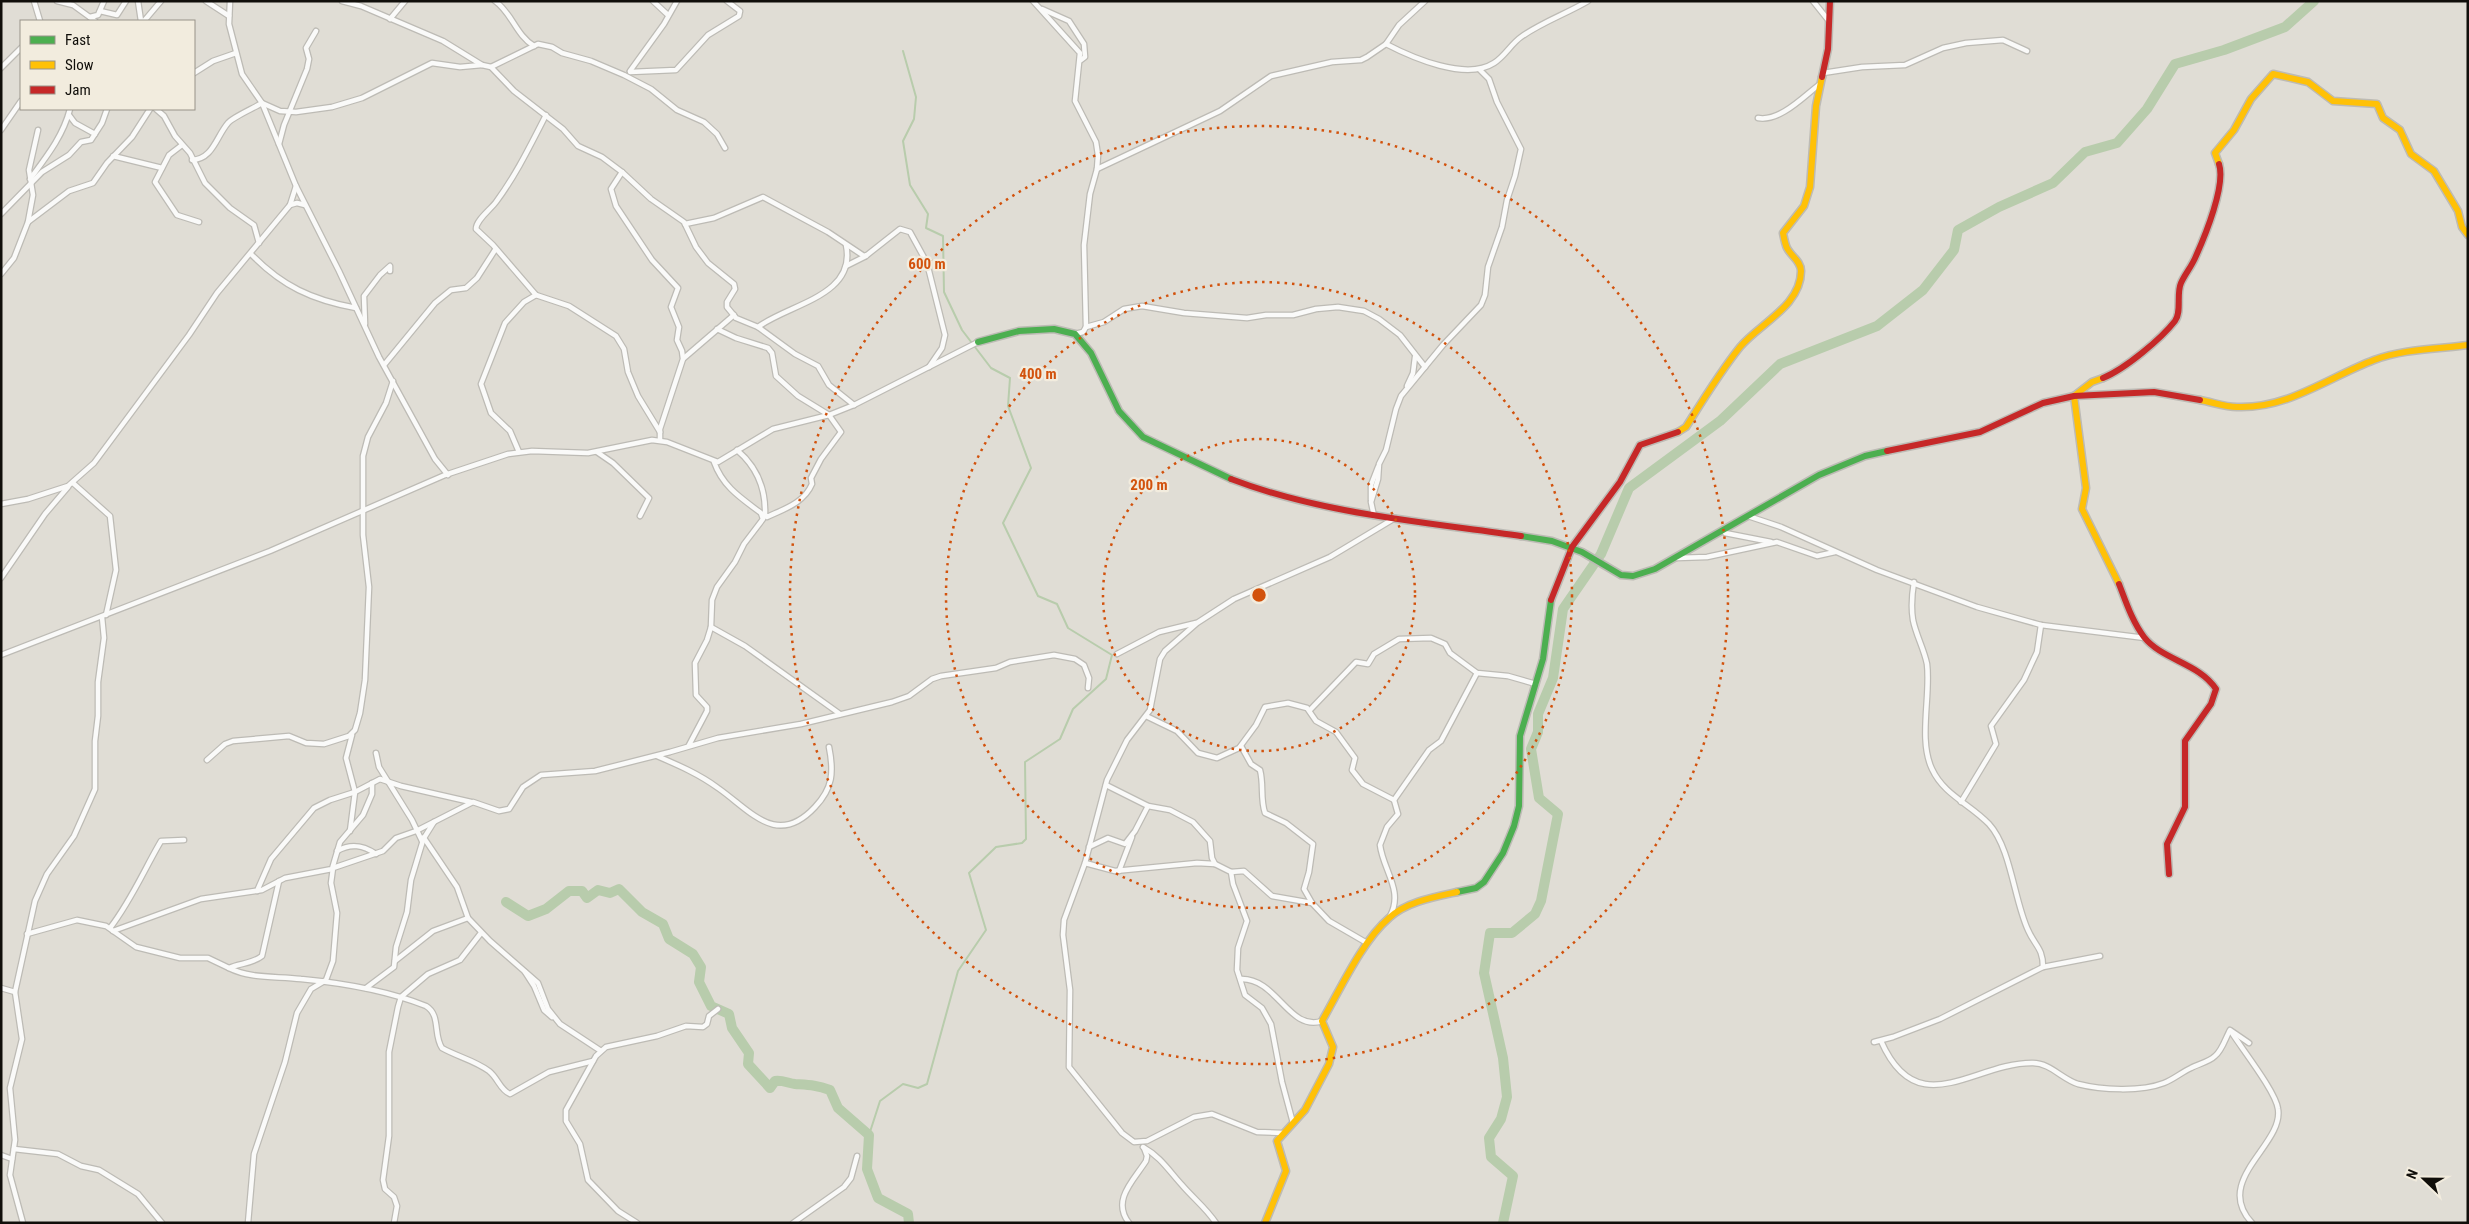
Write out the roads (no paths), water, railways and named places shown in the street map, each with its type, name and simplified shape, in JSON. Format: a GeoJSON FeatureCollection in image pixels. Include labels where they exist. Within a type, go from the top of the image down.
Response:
{"type":"FeatureCollection","features":[{"type":"Feature","properties":{"kind":"street"},"geometry":{"type":"LineString","coordinates":[[56,1],[73,5],[94,20]]}},
{"type":"Feature","properties":{"kind":"street"},"geometry":{"type":"LineString","coordinates":[[90,17],[98,15],[104,1]]}},
{"type":"Feature","properties":{"kind":"street"},"geometry":{"type":"LineString","coordinates":[[100,11],[117,15],[126,1]]}},
{"type":"Feature","properties":{"kind":"street"},"geometry":{"type":"LineString","coordinates":[[138,1],[143,20]]}},
{"type":"Feature","properties":{"kind":"street"},"geometry":{"type":"LineString","coordinates":[[144,20],[161,1]]}},
{"type":"Feature","properties":{"kind":"street"},"geometry":{"type":"LineString","coordinates":[[206,1],[228,16]]}},
{"type":"Feature","properties":{"kind":"street"},"geometry":{"type":"LineString","coordinates":[[230,1],[228,16],[242,74],[262,103],[296,186],[384,365],[435,459],[448,474]]}},
{"type":"Feature","properties":{"kind":"street"},"geometry":{"type":"LineString","coordinates":[[342,1],[443,41],[482,65]]}},
{"type":"Feature","properties":{"kind":"street"},"geometry":{"type":"LineString","coordinates":[[390,19],[405,1]]}},
{"type":"Feature","properties":{"kind":"street"},"geometry":{"type":"LineString","coordinates":[[495,1],[508,13],[520,33],[534,46]]}},
{"type":"Feature","properties":{"kind":"street"},"geometry":{"type":"LineString","coordinates":[[653,1],[668,15]]}},
{"type":"Feature","properties":{"kind":"street"},"geometry":{"type":"LineString","coordinates":[[626,77],[664,24],[676,1]]}},
{"type":"Feature","properties":{"kind":"street"},"geometry":{"type":"LineString","coordinates":[[630,72],[676,70],[708,35],[739,16],[740,11],[727,1]]}},
{"type":"Feature","properties":{"kind":"street"},"geometry":{"type":"LineString","coordinates":[[1,655],[310,535],[448,474],[508,454],[519,452],[597,452],[660,440],[714,462],[722,461],[772,430],[829,415],[854,405],[978,342],[1019,330],[1054,329],[1075,334],[1082,332],[1086,326],[1083,264],[1087,212],[1097,170],[1098,155],[1096,142],[1075,101],[1081,60],[1080,53],[1033,1]]}},
{"type":"Feature","properties":{"kind":"street"},"geometry":{"type":"LineString","coordinates":[[1097,170],[1220,111],[1271,76],[1332,62],[1361,60],[1386,44],[1399,25],[1424,1]]}},
{"type":"Feature","properties":{"kind":"street"},"geometry":{"type":"LineString","coordinates":[[1386,44],[1415,59],[1465,71],[1480,70],[1499,60],[1520,37],[1588,1]]}},
{"type":"Feature","properties":{"kind":"street"},"geometry":{"type":"LineString","coordinates":[[1813,1],[1829,21]]}},
{"type":"Feature","properties":{"kind":"street"},"geometry":{"type":"LineString","coordinates":[[1390,917],[1422,900],[1471,891],[1484,882],[1494,868],[1509,842],[1519,806],[1520,736],[1545,651],[1550,601],[1557,578],[1572,548],[1620,482],[1640,445],[1647,441],[1671,436],[1686,427],[1718,376],[1742,346],[1782,310],[1796,289],[1801,270],[1797,260],[1787,248],[1783,233],[1804,206],[1810,187],[1816,106],[1828,49],[1830,1]]}},
{"type":"Feature","properties":{"kind":"street"},"geometry":{"type":"LineString","coordinates":[[35,2],[40,20]]}},
{"type":"Feature","properties":{"kind":"street"},"geometry":{"type":"LineString","coordinates":[[1040,8],[1069,21],[1084,44],[1085,56],[1081,60]]}},
{"type":"Feature","properties":{"kind":"street"},"geometry":{"type":"LineString","coordinates":[[279,144],[286,119],[309,63],[306,48],[316,32]]}},
{"type":"Feature","properties":{"kind":"street"},"geometry":{"type":"LineString","coordinates":[[1823,73],[1862,67],[1904,65],[1943,48],[1966,43],[2003,40],[2027,51]]}},
{"type":"Feature","properties":{"kind":"street"},"geometry":{"type":"LineString","coordinates":[[491,67],[534,46],[545,44],[562,53],[591,61],[658,94],[677,110],[704,122],[717,134],[725,148]]}},
{"type":"Feature","properties":{"kind":"street"},"geometry":{"type":"LineString","coordinates":[[1,68],[20,49]]}},
{"type":"Feature","properties":{"kind":"street"},"geometry":{"type":"LineString","coordinates":[[195,72],[213,61],[236,53]]}},
{"type":"Feature","properties":{"kind":"street"},"geometry":{"type":"LineString","coordinates":[[262,103],[290,112],[332,107],[362,98],[432,63],[491,67],[514,91],[546,115],[578,146],[602,157],[622,172],[651,199],[686,224],[696,247],[708,263],[734,284],[735,289],[726,302],[727,307],[734,315],[739,320],[758,327],[795,354],[818,366],[829,385],[854,405]]}},
{"type":"Feature","properties":{"kind":"street"},"geometry":{"type":"LineString","coordinates":[[1401,396],[1478,310],[1485,295],[1488,266],[1502,227],[1507,200],[1515,176],[1521,149],[1518,138],[1497,102],[1489,80],[1480,70]]}},
{"type":"Feature","properties":{"kind":"street"},"geometry":{"type":"LineString","coordinates":[[2074,396],[2092,382],[2113,374],[2156,340],[2177,319],[2180,285],[2199,250],[2218,193],[2221,172],[2215,153],[2234,130],[2251,99],[2273,74],[2308,82],[2333,101],[2377,104],[2383,118],[2400,130],[2411,154],[2434,171],[2452,201],[2462,227],[2468,235]]}},
{"type":"Feature","properties":{"kind":"street"},"geometry":{"type":"LineString","coordinates":[[1758,118],[1765,119],[1776,115],[1820,84]]}},
{"type":"Feature","properties":{"kind":"street"},"geometry":{"type":"LineString","coordinates":[[1,130],[20,102]]}},
{"type":"Feature","properties":{"kind":"street"},"geometry":{"type":"LineString","coordinates":[[192,160],[201,159],[206,155],[218,142],[229,122],[262,103]]}},
{"type":"Feature","properties":{"kind":"street"},"geometry":{"type":"LineString","coordinates":[[1,214],[30,180],[58,140],[70,110]]}},
{"type":"Feature","properties":{"kind":"street"},"geometry":{"type":"LineString","coordinates":[[30,180],[69,156],[81,142],[91,140],[106,110]]}},
{"type":"Feature","properties":{"kind":"street"},"geometry":{"type":"LineString","coordinates":[[28,222],[69,191],[94,183],[113,156],[131,139],[149,110]]}},
{"type":"Feature","properties":{"kind":"street"},"geometry":{"type":"LineString","coordinates":[[157,110],[164,116],[190,153],[205,184],[230,208],[254,225],[259,243]]}},
{"type":"Feature","properties":{"kind":"street"},"geometry":{"type":"LineString","coordinates":[[286,119],[296,112]]}},
{"type":"Feature","properties":{"kind":"street"},"geometry":{"type":"LineString","coordinates":[[69,115],[75,123],[95,134]]}},
{"type":"Feature","properties":{"kind":"street"},"geometry":{"type":"LineString","coordinates":[[546,115],[521,164],[494,204],[476,225],[476,230],[493,245],[495,250],[534,293],[570,306],[616,336],[624,349],[628,372],[633,379],[638,396],[660,432]]}},
{"type":"Feature","properties":{"kind":"street"},"geometry":{"type":"LineString","coordinates":[[1,274],[14,258],[28,222],[32,205],[29,170],[38,130]]}},
{"type":"Feature","properties":{"kind":"street"},"geometry":{"type":"LineString","coordinates":[[182,144],[169,155],[155,182],[177,215],[199,222]]}},
{"type":"Feature","properties":{"kind":"street"},"geometry":{"type":"LineString","coordinates":[[113,156],[162,168]]}},
{"type":"Feature","properties":{"kind":"street"},"geometry":{"type":"LineString","coordinates":[[622,172],[611,189],[616,206],[652,260],[678,288],[671,304],[679,327],[677,340],[683,354],[683,359],[660,432],[660,440]]}},
{"type":"Feature","properties":{"kind":"street"},"geometry":{"type":"LineString","coordinates":[[1,578],[45,514],[70,485],[94,463],[112,441],[217,292],[251,254],[290,205],[296,186]]}},
{"type":"Feature","properties":{"kind":"street"},"geometry":{"type":"LineString","coordinates":[[686,224],[714,218],[761,197],[767,197],[783,209],[866,256]]}},
{"type":"Feature","properties":{"kind":"street"},"geometry":{"type":"LineString","coordinates":[[290,205],[296,203],[305,205]]}},
{"type":"Feature","properties":{"kind":"street"},"geometry":{"type":"LineString","coordinates":[[846,266],[866,256],[900,229],[910,232],[926,263],[945,335],[942,348],[929,368]]}},
{"type":"Feature","properties":{"kind":"street"},"geometry":{"type":"LineString","coordinates":[[758,327],[773,317],[826,293],[846,266],[849,257],[846,244]]}},
{"type":"Feature","properties":{"kind":"street"},"geometry":{"type":"LineString","coordinates":[[384,365],[435,303],[451,290],[466,288],[477,278],[495,250]]}},
{"type":"Feature","properties":{"kind":"street"},"geometry":{"type":"LineString","coordinates":[[251,254],[283,281],[324,302],[356,308]]}},
{"type":"Feature","properties":{"kind":"street"},"geometry":{"type":"LineString","coordinates":[[365,328],[364,296],[384,270],[390,266],[390,271]]}},
{"type":"Feature","properties":{"kind":"street"},"geometry":{"type":"LineString","coordinates":[[519,452],[510,431],[491,413],[481,384],[505,322],[534,293]]}},
{"type":"Feature","properties":{"kind":"street"},"geometry":{"type":"LineString","coordinates":[[1086,326],[1104,322],[1124,309],[1142,306],[1184,313],[1247,318],[1266,314],[1293,315],[1316,309],[1338,307],[1364,311],[1379,319],[1400,335],[1425,367]]}},
{"type":"Feature","properties":{"kind":"street"},"geometry":{"type":"LineString","coordinates":[[683,359],[734,315]]}},
{"type":"Feature","properties":{"kind":"street"},"geometry":{"type":"LineString","coordinates":[[714,462],[721,480],[727,487],[767,517],[794,505],[810,489],[812,484],[811,478],[818,463],[841,433],[829,415],[798,396],[776,376],[772,353],[768,348],[736,338],[717,329]]}},
{"type":"Feature","properties":{"kind":"street"},"geometry":{"type":"LineString","coordinates":[[1075,334],[1091,353],[1118,411],[1143,437],[1226,477],[1262,491],[1374,516],[1396,517],[1534,538],[1572,548],[1590,556],[1614,572],[1633,576],[1648,572],[1819,475],[1865,456],[1980,432],[2043,403],[2074,396],[2154,392],[2238,407],[2268,404],[2293,396],[2374,360],[2400,353],[2468,345]]}},
{"type":"Feature","properties":{"kind":"street"},"geometry":{"type":"LineString","coordinates":[[1374,516],[1371,502],[1371,485],[1386,450],[1396,409],[1413,373],[1416,357]]}},
{"type":"Feature","properties":{"kind":"street"},"geometry":{"type":"LineString","coordinates":[[350,831],[355,792],[346,758],[360,712],[366,662],[370,588],[364,543],[365,446],[386,403],[393,381]]}},
{"type":"Feature","properties":{"kind":"street"},"geometry":{"type":"LineString","coordinates":[[2074,396],[2086,488],[2082,509],[2116,574],[2129,612],[2145,638],[2208,677],[2216,689],[2211,704],[2185,741],[2185,807],[2183,815],[2166,844],[2168,874]]}},
{"type":"Feature","properties":{"kind":"street"},"geometry":{"type":"LineString","coordinates":[[689,745],[707,711],[707,707],[696,695],[694,667],[711,627],[712,600],[717,587],[736,562],[744,544],[763,520],[763,484],[750,462],[737,450]]}},
{"type":"Feature","properties":{"kind":"street"},"geometry":{"type":"LineString","coordinates":[[597,452],[613,463],[649,498],[640,516]]}},
{"type":"Feature","properties":{"kind":"street"},"geometry":{"type":"LineString","coordinates":[[1,504],[28,499],[70,485]]}},
{"type":"Feature","properties":{"kind":"street"},"geometry":{"type":"LineString","coordinates":[[22,1223],[10,1175],[14,1148],[10,1088],[22,1038],[15,992],[32,911],[40,887],[55,860],[74,836],[95,789],[94,741],[98,716],[98,682],[104,638],[104,616],[116,570],[110,516],[70,485]]}},
{"type":"Feature","properties":{"kind":"street"},"geometry":{"type":"LineString","coordinates":[[1747,516],[1780,526],[1877,570],[1914,582],[1977,608],[2041,625],[2145,638]]}},
{"type":"Feature","properties":{"kind":"street"},"geometry":{"type":"LineString","coordinates":[[1216,1223],[1206,1208],[1192,1196],[1168,1167],[1153,1153],[1126,1137],[1118,1129],[1069,1067],[1070,990],[1064,920],[1085,863],[1106,785],[1127,740],[1146,716],[1153,699],[1162,654],[1197,623],[1234,598],[1330,557],[1396,517]]}},
{"type":"Feature","properties":{"kind":"street"},"geometry":{"type":"LineString","coordinates":[[1724,529],[1725,533],[1734,536],[1777,542],[1817,556],[1835,551]]}},
{"type":"Feature","properties":{"kind":"street"},"geometry":{"type":"LineString","coordinates":[[1673,558],[1707,557],[1777,542]]}},
{"type":"Feature","properties":{"kind":"street"},"geometry":{"type":"LineString","coordinates":[[1914,582],[1913,621],[1927,664],[1927,752],[1931,768],[1940,782],[1984,820],[1996,834],[2011,871],[2017,898],[2028,931],[2042,952],[2043,967]]}},
{"type":"Feature","properties":{"kind":"street"},"geometry":{"type":"LineString","coordinates":[[1117,654],[1159,632],[1197,623]]}},
{"type":"Feature","properties":{"kind":"street"},"geometry":{"type":"LineString","coordinates":[[1961,802],[1996,744],[1991,726],[2026,676],[2037,652],[2041,625]]}},
{"type":"Feature","properties":{"kind":"street"},"geometry":{"type":"LineString","coordinates":[[711,627],[746,646],[840,714]]}},
{"type":"Feature","properties":{"kind":"street"},"geometry":{"type":"LineString","coordinates":[[1310,710],[1356,662],[1368,664],[1377,651],[1402,638],[1427,638],[1442,642],[1450,653],[1477,673],[1508,676],[1536,684]]}},
{"type":"Feature","properties":{"kind":"street"},"geometry":{"type":"LineString","coordinates":[[257,891],[271,859],[314,808],[330,800],[355,792],[380,779],[401,786],[505,811],[512,807],[523,787],[541,775],[595,771],[718,738],[801,724],[902,699],[936,677],[996,668],[1010,662],[1054,655],[1074,659],[1084,665],[1090,678],[1088,688]]}},
{"type":"Feature","properties":{"kind":"street"},"geometry":{"type":"LineString","coordinates":[[1394,800],[1427,753],[1441,741],[1477,673]]}},
{"type":"Feature","properties":{"kind":"street"},"geometry":{"type":"LineString","coordinates":[[1146,716],[1177,731],[1194,750],[1210,758],[1221,757],[1241,746],[1256,725],[1265,706],[1288,703],[1310,710],[1316,721],[1336,732],[1344,742],[1355,758],[1352,770],[1359,780],[1394,800],[1398,814],[1387,828],[1380,846],[1396,892],[1394,910],[1367,943],[1322,1020],[1312,1023],[1299,1019],[1266,988],[1251,979],[1241,979]]}},
{"type":"Feature","properties":{"kind":"street"},"geometry":{"type":"LineString","coordinates":[[207,760],[225,744],[233,741],[289,736],[306,743],[324,744],[353,734]]}},
{"type":"Feature","properties":{"kind":"street"},"geometry":{"type":"LineString","coordinates":[[1241,746],[1251,764],[1260,770],[1263,785],[1261,798],[1265,812],[1286,823],[1313,844],[1309,872],[1304,889],[1312,903],[1328,921],[1367,943]]}},
{"type":"Feature","properties":{"kind":"street"},"geometry":{"type":"LineString","coordinates":[[656,755],[701,777],[765,822],[782,827],[800,821],[827,794],[832,771],[829,747]]}},
{"type":"Feature","properties":{"kind":"street"},"geometry":{"type":"LineString","coordinates":[[376,753],[379,767],[417,830],[457,887],[468,918],[524,970],[544,1010],[578,1037],[601,1051]]}},
{"type":"Feature","properties":{"kind":"street"},"geometry":{"type":"LineString","coordinates":[[248,1223],[254,1154],[285,1062],[297,1013],[311,989],[324,982],[328,976],[335,954],[334,941],[337,913],[331,883],[337,851],[343,838],[363,815],[372,794],[372,783]]}},
{"type":"Feature","properties":{"kind":"street"},"geometry":{"type":"LineString","coordinates":[[1106,785],[1148,806],[1170,810],[1193,822],[1210,841],[1215,864]]}},
{"type":"Feature","properties":{"kind":"street"},"geometry":{"type":"LineString","coordinates":[[111,929],[210,896],[257,891],[285,878],[308,875],[376,854],[387,848],[396,838],[417,830],[473,802]]}},
{"type":"Feature","properties":{"kind":"street"},"geometry":{"type":"LineString","coordinates":[[1119,871],[1135,831],[1148,806]]}},
{"type":"Feature","properties":{"kind":"street"},"geometry":{"type":"LineString","coordinates":[[366,988],[390,972],[395,961],[396,947],[407,912],[411,880],[420,855],[423,839],[435,821]]}},
{"type":"Feature","properties":{"kind":"street"},"geometry":{"type":"LineString","coordinates":[[1089,847],[1108,838],[1125,844],[1135,831]]}},
{"type":"Feature","properties":{"kind":"street"},"geometry":{"type":"LineString","coordinates":[[111,929],[126,906],[143,870],[161,842],[184,840]]}},
{"type":"Feature","properties":{"kind":"street"},"geometry":{"type":"LineString","coordinates":[[337,851],[347,846],[361,846],[376,854]]}},
{"type":"Feature","properties":{"kind":"street"},"geometry":{"type":"LineString","coordinates":[[1085,863],[1119,871],[1197,863],[1215,864],[1231,872],[1244,871],[1277,898],[1312,903]]}},
{"type":"Feature","properties":{"kind":"street"},"geometry":{"type":"LineString","coordinates":[[1231,872],[1233,884],[1247,921],[1237,953],[1237,970],[1245,995],[1262,1008],[1271,1024],[1282,1082],[1294,1123]]}},
{"type":"Feature","properties":{"kind":"street"},"geometry":{"type":"LineString","coordinates":[[229,968],[242,963],[254,962],[262,956],[279,881]]}},
{"type":"Feature","properties":{"kind":"street"},"geometry":{"type":"LineString","coordinates":[[395,961],[433,931],[468,918]]}},
{"type":"Feature","properties":{"kind":"street"},"geometry":{"type":"LineString","coordinates":[[27,934],[77,920],[111,929],[136,947],[180,958],[208,958],[248,975],[366,988],[401,997],[432,1009],[436,1021],[438,1042],[442,1048],[474,1061],[491,1073],[504,1091],[510,1094],[550,1072],[593,1061]]}},
{"type":"Feature","properties":{"kind":"street"},"geometry":{"type":"LineString","coordinates":[[394,1223],[397,1206],[394,1197],[385,1189],[383,1180],[389,1136],[389,1052],[391,1033],[401,997],[428,974],[460,960],[482,933]]}},
{"type":"Feature","properties":{"kind":"street"},"geometry":{"type":"LineString","coordinates":[[1874,1042],[1940,1019],[2043,967],[2100,956]]}},
{"type":"Feature","properties":{"kind":"street"},"geometry":{"type":"LineString","coordinates":[[1,988],[15,992]]}},
{"type":"Feature","properties":{"kind":"street"},"geometry":{"type":"LineString","coordinates":[[637,1223],[618,1211],[588,1180],[580,1144],[564,1116],[593,1061],[601,1051],[613,1044],[657,1036],[686,1026],[706,1026],[709,1016],[718,1009]]}},
{"type":"Feature","properties":{"kind":"street"},"geometry":{"type":"LineString","coordinates":[[1266,1223],[1286,1171],[1277,1141],[1305,1110],[1325,1074],[1332,1054],[1332,1042],[1322,1020]]}},
{"type":"Feature","properties":{"kind":"street"},"geometry":{"type":"LineString","coordinates":[[1881,1041],[1897,1070],[1910,1078],[1926,1083],[1957,1083],[1998,1068],[2033,1063],[2045,1066],[2076,1083],[2136,1089],[2163,1083],[2216,1056],[2230,1030]]}},
{"type":"Feature","properties":{"kind":"street"},"geometry":{"type":"LineString","coordinates":[[2230,1030],[2249,1044]]}},
{"type":"Feature","properties":{"kind":"street"},"geometry":{"type":"LineString","coordinates":[[2230,1030],[2270,1092],[2278,1110],[2273,1131],[2249,1170],[2239,1191],[2244,1213],[2252,1223]]}},
{"type":"Feature","properties":{"kind":"street"},"geometry":{"type":"LineString","coordinates":[[1141,1145],[1194,1117],[1212,1114],[1257,1132],[1284,1133]]}},
{"type":"Feature","properties":{"kind":"street"},"geometry":{"type":"LineString","coordinates":[[1129,1223],[1122,1212],[1122,1204],[1125,1191],[1146,1161],[1147,1156],[1141,1145]]}},
{"type":"Feature","properties":{"kind":"street"},"geometry":{"type":"LineString","coordinates":[[14,1148],[58,1154],[81,1166],[99,1170],[138,1194],[162,1223]]}},
{"type":"Feature","properties":{"kind":"street"},"geometry":{"type":"LineString","coordinates":[[1,1155],[12,1159]]}},
{"type":"Feature","properties":{"kind":"street"},"geometry":{"type":"LineString","coordinates":[[793,1223],[844,1187],[851,1178],[857,1156]]}},
{"type":"Feature","properties":{"kind":"waterway"},"geometry":{"type":"LineString","coordinates":[[1503,1223],[1513,1176],[1491,1157],[1489,1138],[1501,1119],[1507,1097],[1503,1058],[1484,973],[1490,933],[1512,933],[1535,914],[1541,901],[1558,814],[1539,798],[1531,749],[1538,732],[1538,714],[1553,678],[1563,609],[1601,554],[1629,488],[1720,421],[1780,364],[1877,326],[1923,290],[1954,250],[1958,230],[1999,207],[2053,183],[2085,152],[2117,143],[2147,109],[2175,64],[2224,50],[2285,27],[2314,1]]}},
{"type":"Feature","properties":{"kind":"waterway"},"geometry":{"type":"LineString","coordinates":[[869,1135],[880,1101],[903,1084],[918,1088],[927,1084],[958,971],[986,930],[969,873],[996,847],[1022,843],[1026,839],[1025,762],[1060,739],[1073,709],[1106,679],[1112,655],[1068,628],[1057,604],[1038,596],[1003,523],[1031,468],[1008,406],[1010,378],[991,368],[962,330],[944,292],[943,236],[926,228],[928,214],[910,185],[903,141],[914,119],[916,97],[903,51]]}},
{"type":"Feature","properties":{"kind":"waterway"},"geometry":{"type":"LineString","coordinates":[[506,902],[528,916],[546,909],[569,891],[582,891],[587,898],[598,890],[610,893],[619,889],[642,912],[663,924],[669,939],[693,954],[701,967],[699,982],[711,1006],[729,1014],[732,1028],[749,1053],[748,1064],[770,1088],[775,1081],[783,1081],[830,1090],[838,1108],[869,1135],[867,1169],[878,1198],[908,1214],[909,1223]]}}]}
